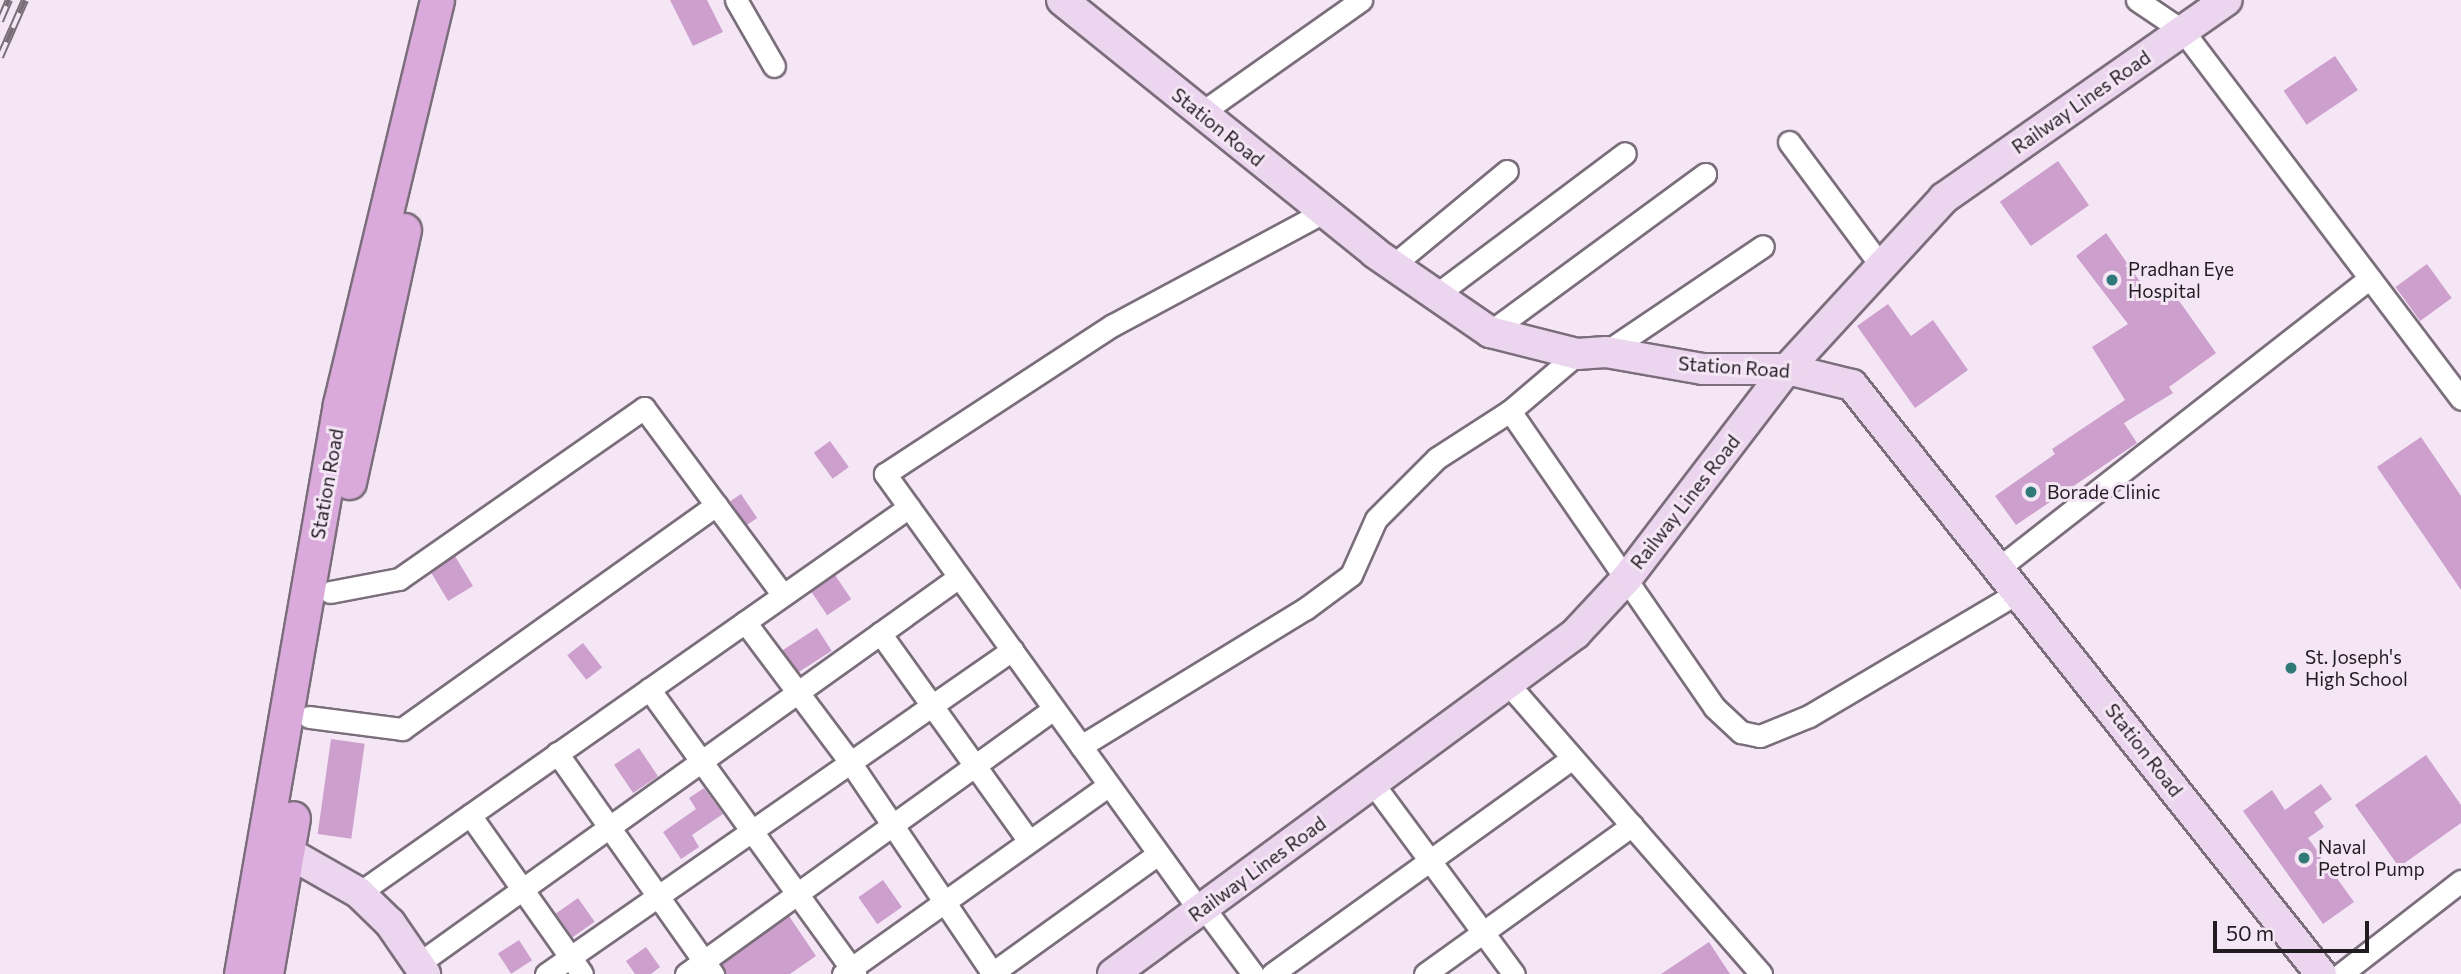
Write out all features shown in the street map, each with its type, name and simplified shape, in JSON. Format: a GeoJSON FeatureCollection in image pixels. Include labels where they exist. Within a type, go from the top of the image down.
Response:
{"type":"FeatureCollection","features":[{"type":"Feature","properties":{"kind":"main road","name":"Station Road"},"geometry":{"type":"LineString","coordinates":[[266,974],[276,846],[340,404],[437,0]]}},
{"type":"Feature","properties":{"kind":"main road","name":"Station Road"},"geometry":{"type":"LineString","coordinates":[[241,974],[309,717],[350,474],[433,93],[458,0]]}},
{"type":"Feature","properties":{"kind":"main road","name":"Station Road"},"geometry":{"type":"LineString","coordinates":[[1062,0],[1392,265],[1490,332],[1577,354],[1606,352],[1702,369],[1787,369],[1852,386],[2000,567],[2321,974]]}},
{"type":"Feature","properties":{"kind":"main road","name":"Railway Lines Road"},"geometry":{"type":"LineString","coordinates":[[1120,972],[1510,686],[1575,634],[1627,578],[1787,369],[1944,198],[2227,0]]}},
{"type":"Feature","properties":{"kind":"main road"},"geometry":{"type":"LineString","coordinates":[[276,846],[359,893],[390,923],[422,969]]}},
{"type":"Feature","properties":{"kind":"street"},"geometry":{"type":"LineString","coordinates":[[736,0],[774,66]]}},
{"type":"Feature","properties":{"kind":"street"},"geometry":{"type":"LineString","coordinates":[[2137,0],[2183,31],[2461,399]]}},
{"type":"Feature","properties":{"kind":"street"},"geometry":{"type":"LineString","coordinates":[[1201,113],[1356,2]]}},
{"type":"Feature","properties":{"kind":"street"},"geometry":{"type":"LineString","coordinates":[[1789,142],[1881,266]]}},
{"type":"Feature","properties":{"kind":"street"},"geometry":{"type":"LineString","coordinates":[[1436,295],[1625,153]]}},
{"type":"Feature","properties":{"kind":"street"},"geometry":{"type":"LineString","coordinates":[[1392,265],[1507,171]]}},
{"type":"Feature","properties":{"kind":"street"},"geometry":{"type":"LineString","coordinates":[[1490,332],[1704,174]]}},
{"type":"Feature","properties":{"kind":"street"},"geometry":{"type":"LineString","coordinates":[[1253,974],[1158,854],[885,474],[1113,326],[1324,212]]}},
{"type":"Feature","properties":{"kind":"street"},"geometry":{"type":"LineString","coordinates":[[1606,352],[1762,246]]}},
{"type":"Feature","properties":{"kind":"street"},"geometry":{"type":"LineString","coordinates":[[2000,567],[2370,278]]}},
{"type":"Feature","properties":{"kind":"street"},"geometry":{"type":"LineString","coordinates":[[1080,746],[1305,609],[1351,575],[1376,519],[1437,458],[1510,411],[1577,354]]}},
{"type":"Feature","properties":{"kind":"street"},"geometry":{"type":"LineString","coordinates":[[330,592],[399,579],[644,408],[783,595]]}},
{"type":"Feature","properties":{"kind":"street"},"geometry":{"type":"LineString","coordinates":[[1510,411],[1714,707],[1741,732],[1760,736],[1809,716],[2019,592]]}},
{"type":"Feature","properties":{"kind":"street"},"geometry":{"type":"LineString","coordinates":[[309,717],[402,729],[716,505]]}},
{"type":"Feature","properties":{"kind":"street"},"geometry":{"type":"LineString","coordinates":[[359,893],[909,507]]}},
{"type":"Feature","properties":{"kind":"street"},"geometry":{"type":"LineString","coordinates":[[422,969],[522,890],[959,577]]}},
{"type":"Feature","properties":{"kind":"street"},"geometry":{"type":"LineString","coordinates":[[745,622],[850,762],[946,901],[992,974],[1158,854]]}},
{"type":"Feature","properties":{"kind":"street"},"geometry":{"type":"LineString","coordinates":[[880,634],[1029,841]]}},
{"type":"Feature","properties":{"kind":"street"},"geometry":{"type":"LineString","coordinates":[[546,974],[576,966],[658,896],[1012,650]]}},
{"type":"Feature","properties":{"kind":"street"},"geometry":{"type":"LineString","coordinates":[[1510,686],[1761,974]]}},
{"type":"Feature","properties":{"kind":"street"},"geometry":{"type":"LineString","coordinates":[[649,689],[850,972],[1108,785]]}},
{"type":"Feature","properties":{"kind":"street"},"geometry":{"type":"LineString","coordinates":[[686,974],[709,968],[797,894],[1054,709]]}},
{"type":"Feature","properties":{"kind":"street"},"geometry":{"type":"LineString","coordinates":[[557,753],[709,968]]}},
{"type":"Feature","properties":{"kind":"street"},"geometry":{"type":"LineString","coordinates":[[1272,974],[1573,758]]}},
{"type":"Feature","properties":{"kind":"street"},"geometry":{"type":"LineString","coordinates":[[1374,785],[1485,931],[1514,974]]}},
{"type":"Feature","properties":{"kind":"street"},"geometry":{"type":"LineString","coordinates":[[470,815],[576,966]]}},
{"type":"Feature","properties":{"kind":"street"},"geometry":{"type":"LineString","coordinates":[[1425,974],[1632,825]]}},
{"type":"Feature","properties":{"kind":"street"},"geometry":{"type":"LineString","coordinates":[[2341,974],[2461,881]]}},
{"type":"Feature","properties":{"kind":"building"},"geometry":{"type":"Polygon","coordinates":[[[670,0],[707,0],[723,32],[693,46],[670,0]]]}},
{"type":"Feature","properties":{"kind":"building"},"geometry":{"type":"Polygon","coordinates":[[[2335,56],[2358,90],[2307,125],[2284,91],[2335,56]]]}},
{"type":"Feature","properties":{"kind":"building"},"geometry":{"type":"Polygon","coordinates":[[[2058,161],[2089,205],[2031,246],[2000,202],[2058,161]]]}},
{"type":"Feature","properties":{"kind":"building"},"geometry":{"type":"Polygon","coordinates":[[[2106,233],[2153,300],[2170,288],[2216,353],[2169,387],[2173,393],[2124,423],[2137,443],[2016,525],[1995,496],[2055,454],[2052,449],[2125,400],[2092,347],[2128,324],[2076,256],[2106,233]]]}},
{"type":"Feature","properties":{"kind":"building"},"geometry":{"type":"Polygon","coordinates":[[[2427,264],[2452,298],[2420,321],[2395,287],[2427,264]]]}},
{"type":"Feature","properties":{"kind":"building"},"geometry":{"type":"Polygon","coordinates":[[[1888,304],[1911,336],[1933,320],[1968,370],[1915,408],[1857,326],[1888,304]]]}},
{"type":"Feature","properties":{"kind":"building"},"geometry":{"type":"Polygon","coordinates":[[[2421,437],[2461,496],[2461,590],[2377,467],[2421,437]]]}},
{"type":"Feature","properties":{"kind":"building"},"geometry":{"type":"Polygon","coordinates":[[[830,441],[849,467],[833,479],[814,453],[830,441]]]}},
{"type":"Feature","properties":{"kind":"building"},"geometry":{"type":"Polygon","coordinates":[[[741,494],[757,518],[746,525],[730,501],[741,494]]]}},
{"type":"Feature","properties":{"kind":"building"},"geometry":{"type":"Polygon","coordinates":[[[455,556],[473,586],[448,601],[430,571],[455,556]]]}},
{"type":"Feature","properties":{"kind":"building"},"geometry":{"type":"Polygon","coordinates":[[[835,575],[851,599],[827,615],[811,591],[835,575]]]}},
{"type":"Feature","properties":{"kind":"building"},"geometry":{"type":"Polygon","coordinates":[[[817,628],[832,651],[797,673],[783,650],[817,628]]]}},
{"type":"Feature","properties":{"kind":"building"},"geometry":{"type":"Polygon","coordinates":[[[583,643],[602,667],[586,680],[567,655],[583,643]]]}},
{"type":"Feature","properties":{"kind":"building"},"geometry":{"type":"Polygon","coordinates":[[[331,739],[365,744],[351,839],[318,834],[331,739]]]}},
{"type":"Feature","properties":{"kind":"building"},"geometry":{"type":"Polygon","coordinates":[[[639,748],[658,776],[633,793],[614,765],[639,748]]]}},
{"type":"Feature","properties":{"kind":"building"},"geometry":{"type":"Polygon","coordinates":[[[2426,755],[2461,805],[2461,823],[2399,867],[2355,805],[2426,755]]]}},
{"type":"Feature","properties":{"kind":"building"},"geometry":{"type":"Polygon","coordinates":[[[2321,784],[2332,799],[2314,812],[2324,827],[2308,838],[2354,902],[2323,924],[2243,811],[2272,790],[2285,810],[2321,784]]]}},
{"type":"Feature","properties":{"kind":"building"},"geometry":{"type":"Polygon","coordinates":[[[704,788],[723,814],[692,835],[699,847],[681,859],[663,832],[696,809],[689,798],[704,788]]]}},
{"type":"Feature","properties":{"kind":"building"},"geometry":{"type":"Polygon","coordinates":[[[883,880],[902,907],[877,924],[858,897],[883,880]]]}},
{"type":"Feature","properties":{"kind":"building"},"geometry":{"type":"Polygon","coordinates":[[[578,898],[595,922],[573,937],[556,913],[578,898]]]}},
{"type":"Feature","properties":{"kind":"building"},"geometry":{"type":"Polygon","coordinates":[[[789,916],[816,956],[790,974],[726,974],[722,964],[789,916]]]}},
{"type":"Feature","properties":{"kind":"building"},"geometry":{"type":"Polygon","coordinates":[[[519,940],[532,960],[511,974],[498,954],[519,940]]]}},
{"type":"Feature","properties":{"kind":"building"},"geometry":{"type":"Polygon","coordinates":[[[1709,942],[1730,974],[1661,974],[1709,942]]]}},
{"type":"Feature","properties":{"kind":"building"},"geometry":{"type":"Polygon","coordinates":[[[646,947],[660,967],[651,974],[635,974],[626,961],[646,947]]]}},
{"type":"Feature","properties":{"kind":"railway"},"geometry":{"type":"LineString","coordinates":[[0,21],[9,0]]}},
{"type":"Feature","properties":{"kind":"railway"},"geometry":{"type":"LineString","coordinates":[[0,57],[25,0]]}},
{"type":"Feature","properties":{"kind":"place","name":"Pradhan Eye Hospital"},"geometry":{"type":"Point","coordinates":[2112,280]}},
{"type":"Feature","properties":{"kind":"place","name":"Borade Clinic"},"geometry":{"type":"Point","coordinates":[2031,492]}},
{"type":"Feature","properties":{"kind":"place","name":"St. Joseph's High School"},"geometry":{"type":"Point","coordinates":[2291,668]}},
{"type":"Feature","properties":{"kind":"place","name":"Naval Petrol Pump"},"geometry":{"type":"Point","coordinates":[2304,858]}}]}
